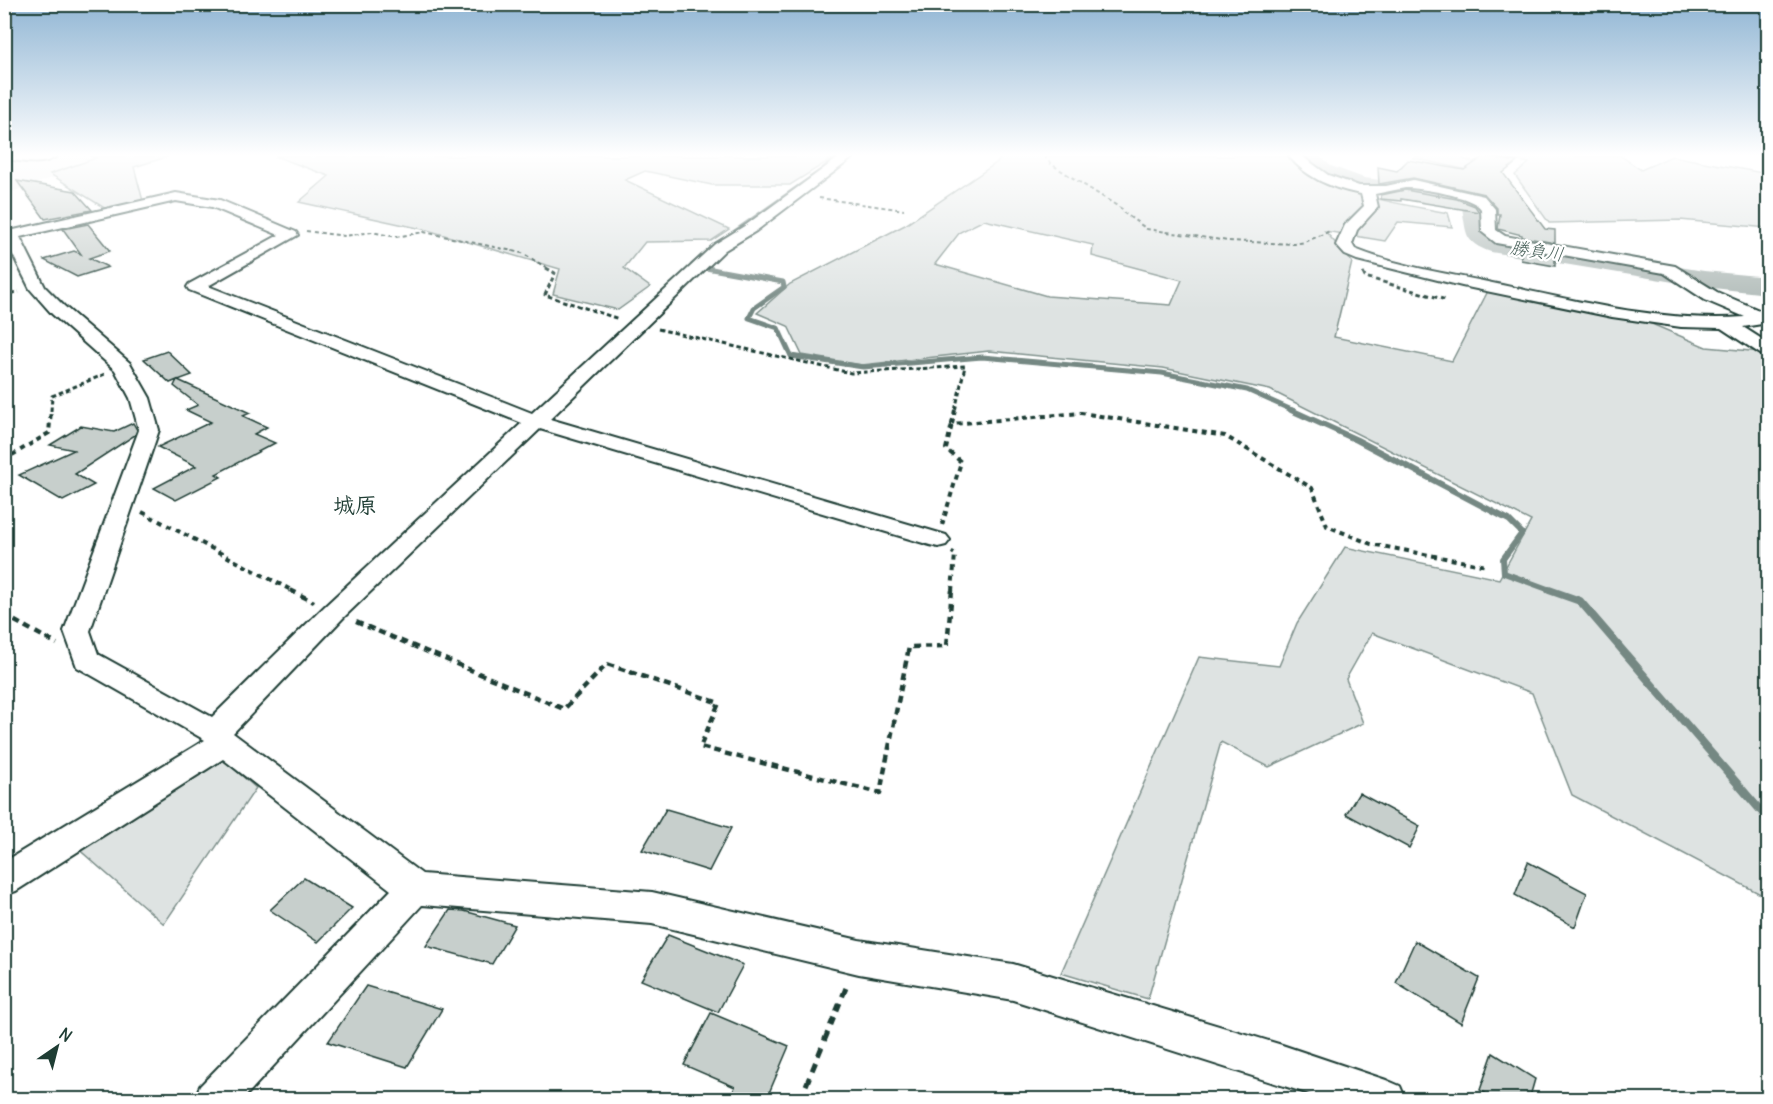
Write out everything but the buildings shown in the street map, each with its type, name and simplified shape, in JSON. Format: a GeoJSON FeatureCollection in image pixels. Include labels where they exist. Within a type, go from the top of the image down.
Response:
{"type":"FeatureCollection","features":[{"type":"Feature","properties":{"kind":"street"},"geometry":{"type":"LineString","coordinates":[[127,208],[8,233],[38,289],[123,367],[140,398],[149,430],[77,631],[87,660],[219,737],[415,889],[652,908],[859,957],[1013,982],[1282,1064],[1386,1100]]}},
{"type":"Feature","properties":{"kind":"street"},"geometry":{"type":"LineString","coordinates":[[225,208],[291,235]]}},
{"type":"Feature","properties":{"kind":"street"},"geometry":{"type":"LineString","coordinates":[[4,880],[219,737],[334,612],[534,421],[720,247],[780,208]]}},
{"type":"Feature","properties":{"kind":"street"},"geometry":{"type":"LineString","coordinates":[[1370,208],[1355,222],[1345,238],[1344,245],[1350,252],[1362,257],[1442,277],[1652,319],[1685,324],[1726,324],[1764,319]]}},
{"type":"Feature","properties":{"kind":"street"},"geometry":{"type":"LineString","coordinates":[[1489,208],[1489,232],[1501,240],[1669,269],[1711,296],[1764,319]]}},
{"type":"Feature","properties":{"kind":"street"},"geometry":{"type":"LineString","coordinates":[[291,235],[195,287],[534,421],[938,540]]}},
{"type":"Feature","properties":{"kind":"street"},"geometry":{"type":"LineString","coordinates":[[1726,324],[1768,351]]}},
{"type":"Feature","properties":{"kind":"street"},"geometry":{"type":"LineString","coordinates":[[214,1100],[415,889]]}},
{"type":"Feature","properties":{"kind":"path"},"geometry":{"type":"LineString","coordinates":[[886,208],[904,210]]}},
{"type":"Feature","properties":{"kind":"path"},"geometry":{"type":"LineString","coordinates":[[1120,208],[1147,229],[1255,243],[1294,244],[1355,222]]}},
{"type":"Feature","properties":{"kind":"path"},"geometry":{"type":"LineString","coordinates":[[123,502],[334,612],[564,709],[607,664],[718,703],[700,747],[880,793],[909,647],[947,646],[955,554],[938,540],[961,462],[946,449],[965,366],[851,373],[636,325],[545,295],[555,273],[522,253],[424,232],[396,237],[372,232],[345,236],[302,231],[291,235]]}},
{"type":"Feature","properties":{"kind":"path"},"geometry":{"type":"LineString","coordinates":[[4,460],[49,433],[52,396],[123,367]]}},
{"type":"Feature","properties":{"kind":"path"},"geometry":{"type":"LineString","coordinates":[[952,424],[1081,413],[1225,436],[1312,489],[1327,526],[1371,544],[1487,566]]}},
{"type":"Feature","properties":{"kind":"path"},"geometry":{"type":"LineString","coordinates":[[4,615],[87,660]]}},
{"type":"Feature","properties":{"kind":"path"},"geometry":{"type":"LineString","coordinates":[[800,1100],[859,957]]}},
{"type":"Feature","properties":{"kind":"shaded area"},"geometry":{"type":"Polygon","coordinates":[[[324,208],[683,208],[729,229],[711,241],[645,242],[624,268],[650,287],[618,310],[553,294],[560,269],[427,230],[324,208]]]}},
{"type":"Feature","properties":{"kind":"shaded area"},"geometry":{"type":"Polygon","coordinates":[[[931,208],[1419,208],[1448,213],[1452,227],[1398,222],[1385,241],[1325,231],[1352,262],[1334,337],[1452,361],[1489,289],[1640,319],[1706,347],[1762,352],[1768,360],[1768,898],[1572,795],[1532,693],[1372,633],[1346,679],[1363,723],[1269,767],[1221,742],[1148,999],[1061,973],[1199,657],[1279,666],[1297,623],[1345,547],[1499,579],[1531,521],[1270,390],[1163,368],[989,351],[862,365],[802,355],[788,326],[757,313],[790,284],[905,225],[931,208]],[[984,220],[960,232],[935,264],[1047,296],[1171,305],[1182,280],[1092,256],[1093,245],[984,220]]]}},
{"type":"Feature","properties":{"kind":"shaded area"},"geometry":{"type":"Polygon","coordinates":[[[1538,208],[1768,208],[1768,228],[1680,220],[1549,223],[1538,208]]]}},
{"type":"Feature","properties":{"kind":"shaded area"},"geometry":{"type":"Polygon","coordinates":[[[219,756],[256,788],[164,924],[75,846],[219,756]]]}},
{"type":"Feature","properties":{"kind":"waterway"},"geometry":{"type":"LineString","coordinates":[[724,239],[769,208]]}},
{"type":"Feature","properties":{"kind":"waterway","name":"勝負川"},"geometry":{"type":"LineString","coordinates":[[1474,208],[1479,235],[1500,246],[1704,279],[1768,286]]}},
{"type":"Feature","properties":{"kind":"waterway"},"geometry":{"type":"LineString","coordinates":[[713,246],[692,265],[714,269]]}},
{"type":"Feature","properties":{"kind":"waterway"},"geometry":{"type":"LineString","coordinates":[[706,268],[783,282],[784,287],[754,308],[749,318],[778,328],[791,356],[863,367],[982,357],[1162,373],[1247,390],[1294,411]]}},
{"type":"Feature","properties":{"kind":"waterway"},"geometry":{"type":"LineString","coordinates":[[1291,410],[1357,440],[1509,520],[1522,533],[1503,559],[1504,573],[1553,591]]}},
{"type":"Feature","properties":{"kind":"waterway"},"geometry":{"type":"LineString","coordinates":[[1549,590],[1580,601],[1767,818]]}},
{"type":"Feature","properties":{"kind":"district","name":"城原"},"geometry":{"type":"Point","coordinates":[355,505]}}]}
